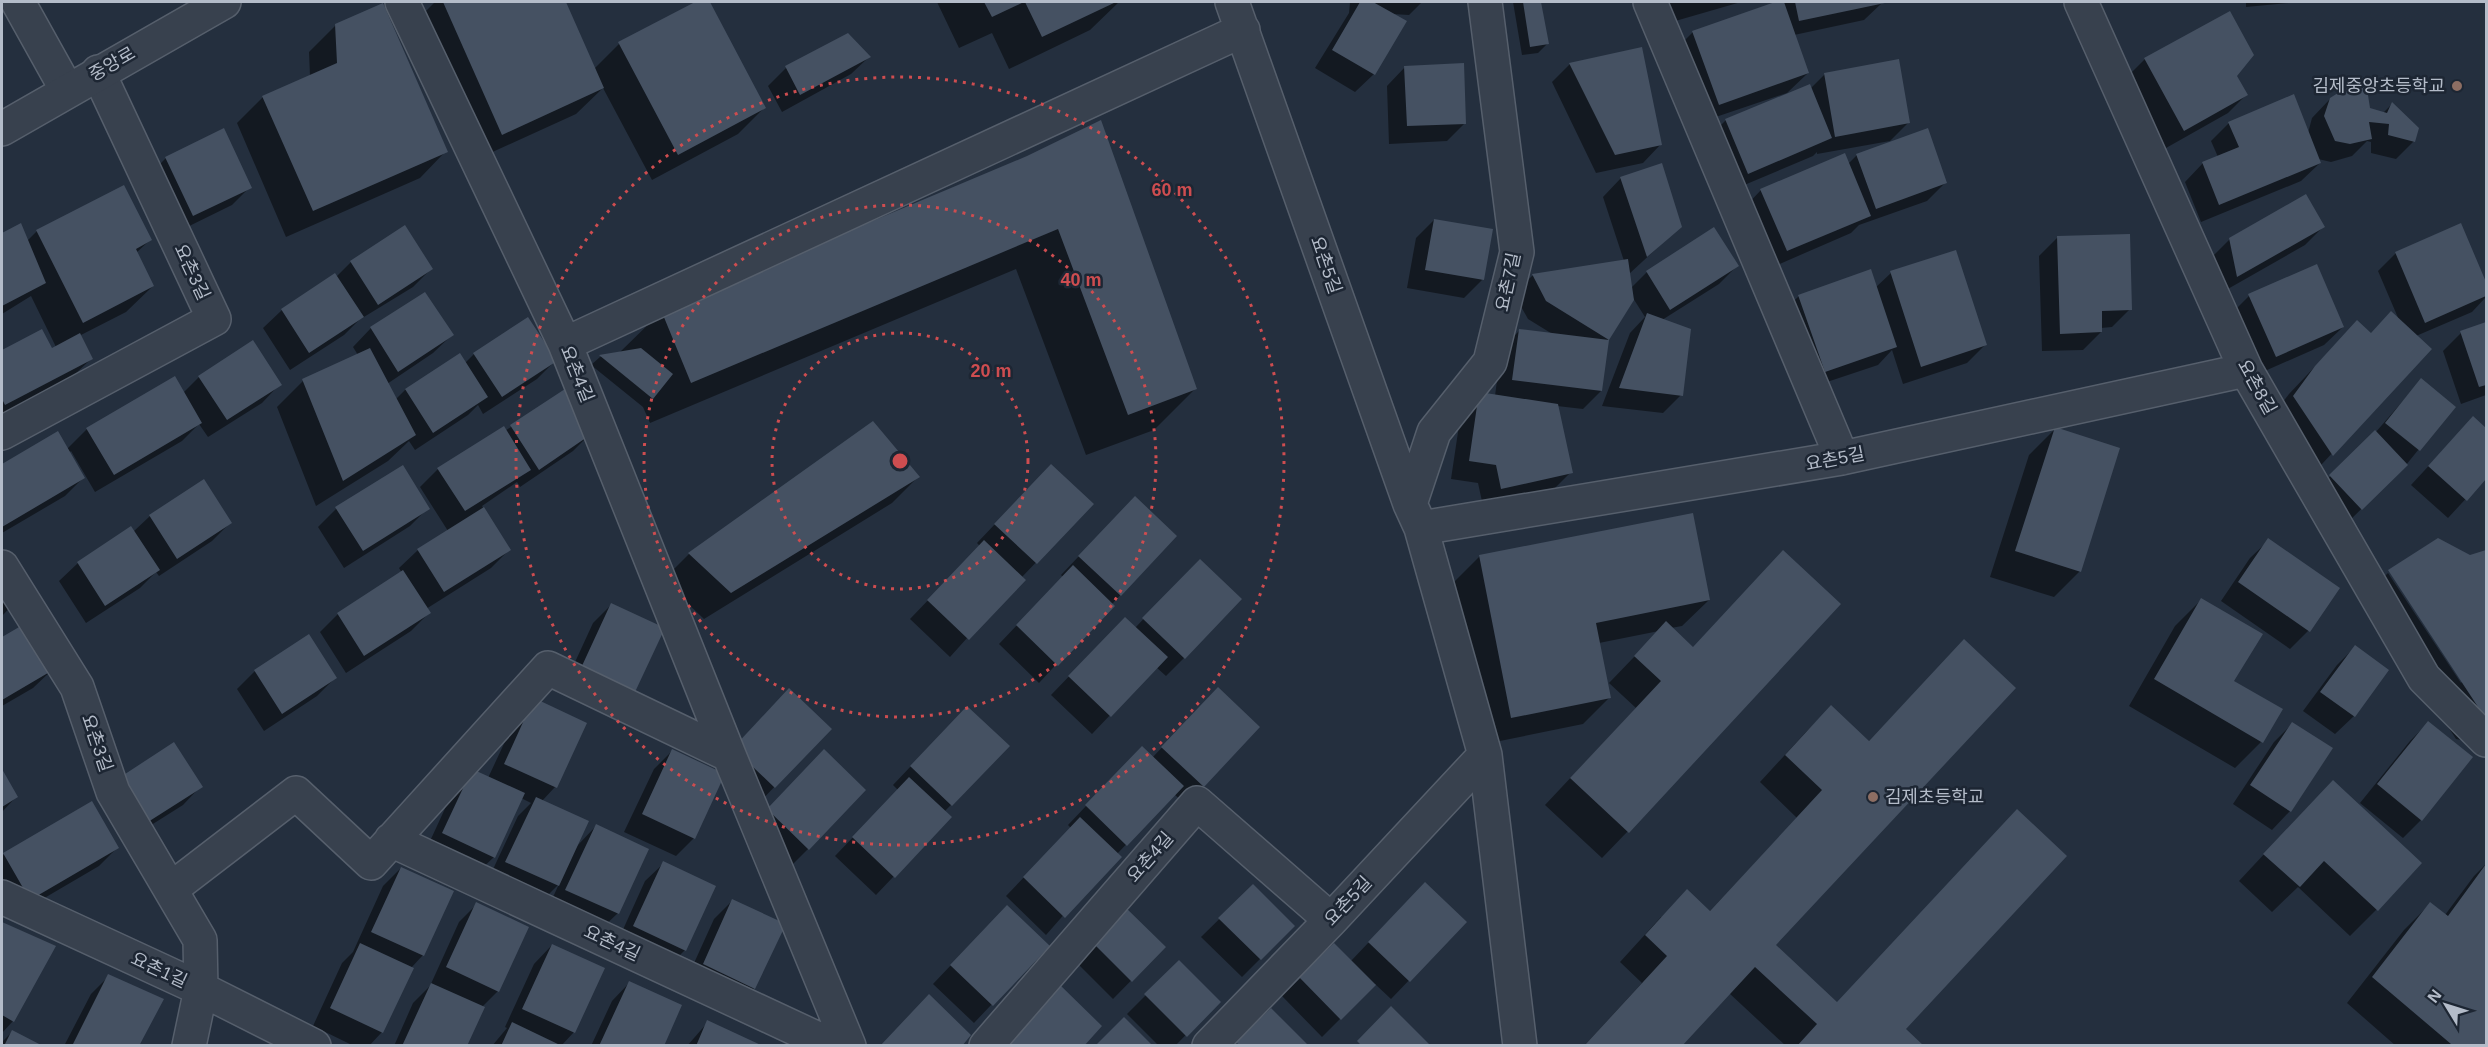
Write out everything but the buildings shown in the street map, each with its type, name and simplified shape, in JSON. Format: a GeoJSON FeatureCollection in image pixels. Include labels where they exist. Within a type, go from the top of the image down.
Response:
{"type":"FeatureCollection","features":[{"type":"Feature","properties":{"kind":"street"},"geometry":{"type":"LineString","coordinates":[[18,2],[67,90]]}},
{"type":"Feature","properties":{"kind":"street","name":"중앙로"},"geometry":{"type":"LineString","coordinates":[[2,129],[98,72],[224,2]]}},
{"type":"Feature","properties":{"kind":"street","name":"요촌4길"},"geometry":{"type":"LineString","coordinates":[[402,2],[565,344],[729,755],[849,1046]]}},
{"type":"Feature","properties":{"kind":"street","name":"요촌7길"},"geometry":{"type":"LineString","coordinates":[[1415,516],[1434,432],[1490,362],[1517,252],[1485,2]]}},
{"type":"Feature","properties":{"kind":"street"},"geometry":{"type":"LineString","coordinates":[[1650,2],[1842,458]]}},
{"type":"Feature","properties":{"kind":"street","name":"요촌8길"},"geometry":{"type":"LineString","coordinates":[[2081,2],[2246,370],[2424,678],[2487,740]]}},
{"type":"Feature","properties":{"kind":"street"},"geometry":{"type":"LineString","coordinates":[[565,344],[1237,16]]}},
{"type":"Feature","properties":{"kind":"street","name":"요촌5길"},"geometry":{"type":"LineString","coordinates":[[1237,16],[1415,516],[1485,755],[1514,1039]]}},
{"type":"Feature","properties":{"kind":"street","name":"요촌3길"},"geometry":{"type":"LineString","coordinates":[[2,433],[214,319],[98,72]]}},
{"type":"Feature","properties":{"kind":"street","name":"요촌5길"},"geometry":{"type":"LineString","coordinates":[[1415,516],[1842,458],[2246,370]]}},
{"type":"Feature","properties":{"kind":"street","name":"요촌3길"},"geometry":{"type":"LineString","coordinates":[[2,567],[77,687],[113,792],[200,940],[201,989],[189,1046]]}},
{"type":"Feature","properties":{"kind":"street"},"geometry":{"type":"LineString","coordinates":[[171,889],[296,793],[381,851],[548,668],[729,755]]}},
{"type":"Feature","properties":{"kind":"street","name":"요촌5길"},"geometry":{"type":"LineString","coordinates":[[1209,1046],[1331,920],[1485,755]]}},
{"type":"Feature","properties":{"kind":"street","name":"요촌4길"},"geometry":{"type":"LineString","coordinates":[[986,1046],[1197,803],[1331,920]]}},
{"type":"Feature","properties":{"kind":"street","name":"요촌4길"},"geometry":{"type":"LineString","coordinates":[[381,851],[833,1046]]}},
{"type":"Feature","properties":{"kind":"street","name":"요촌1길"},"geometry":{"type":"LineString","coordinates":[[2,897],[201,989],[314,1046]]}},
{"type":"Feature","properties":{"kind":"place","name":"김제중앙초등학교"},"geometry":{"type":"Point","coordinates":[2457,86]}},
{"type":"Feature","properties":{"kind":"place","name":"김제초등학교"},"geometry":{"type":"Point","coordinates":[1873,797]}}]}
